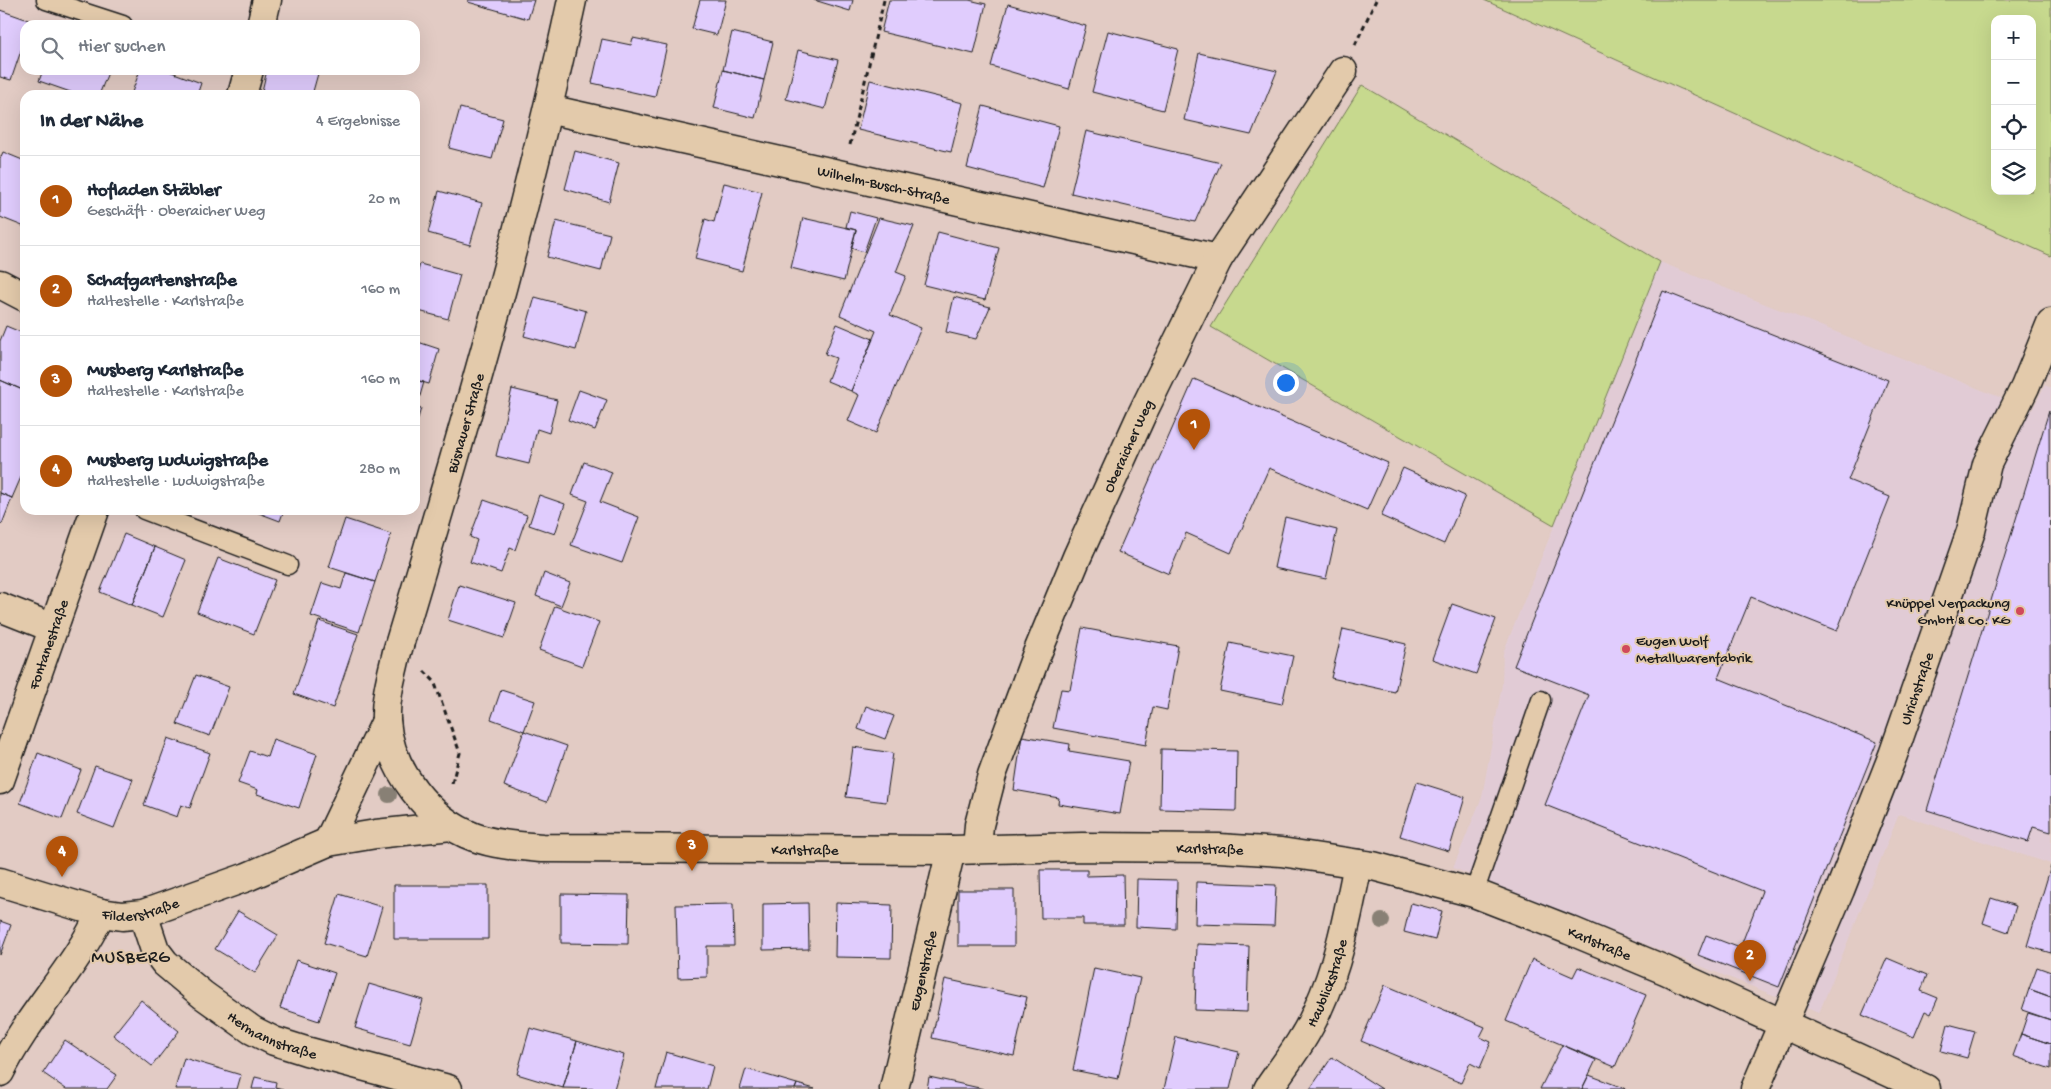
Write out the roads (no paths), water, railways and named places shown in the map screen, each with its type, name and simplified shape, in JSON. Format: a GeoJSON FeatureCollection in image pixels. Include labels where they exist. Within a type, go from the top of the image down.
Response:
{"type":"FeatureCollection","features":[{"type":"Feature","properties":{"kind":"street"},"geometry":{"type":"LineString","coordinates":[[262,20],[267,0]]}},
{"type":"Feature","properties":{"kind":"street","name":"Büsnauer Straße"},"geometry":{"type":"LineString","coordinates":[[442,818],[412,789],[398,764],[386,721],[390,683],[397,652],[483,364],[548,109],[572,0]]}},
{"type":"Feature","properties":{"kind":"street","name":"Oberaicher Weg"},"geometry":{"type":"LineString","coordinates":[[964,850],[979,825],[992,775],[1036,656],[1137,425],[1218,259],[1343,71]]}},
{"type":"Feature","properties":{"kind":"street"},"geometry":{"type":"LineString","coordinates":[[243,90],[248,75]]}},
{"type":"Feature","properties":{"kind":"street","name":"Wilhelm-Busch-Straße"},"geometry":{"type":"LineString","coordinates":[[548,109],[1218,259]]}},
{"type":"Feature","properties":{"kind":"street"},"geometry":{"type":"LineString","coordinates":[[0,284],[20,294]]}},
{"type":"Feature","properties":{"kind":"street","name":"Ulrichstraße"},"geometry":{"type":"LineString","coordinates":[[1755,1089],[1840,890],[1900,736],[1972,531],[1987,464],[2025,387],[2051,323]]}},
{"type":"Feature","properties":{"kind":"street","name":"Fontanestraße"},"geometry":{"type":"LineString","coordinates":[[0,780],[94,515]]}},
{"type":"Feature","properties":{"kind":"street"},"geometry":{"type":"LineString","coordinates":[[0,607],[53,628]]}},
{"type":"Feature","properties":{"kind":"street"},"geometry":{"type":"LineString","coordinates":[[328,842],[386,721]]}},
{"type":"Feature","properties":{"kind":"street","name":"Karlstraße"},"geometry":{"type":"LineString","coordinates":[[442,818],[474,837],[504,845],[542,848],[964,850],[1219,848],[1281,852],[1358,864],[1423,878],[1474,893],[1665,970],[1926,1089]]}},
{"type":"Feature","properties":{"kind":"street","name":"Filderstraße"},"geometry":{"type":"LineString","coordinates":[[0,1072],[31,1018],[80,953],[101,913],[122,916],[143,914],[247,877],[328,842],[376,834],[442,818]]}},
{"type":"Feature","properties":{"kind":"street","name":"Eugenstraße"},"geometry":{"type":"LineString","coordinates":[[894,1089],[964,850]]}},
{"type":"Feature","properties":{"kind":"street","name":"Haublickstraße"},"geometry":{"type":"LineString","coordinates":[[1268,1089],[1307,1030],[1329,985],[1339,954],[1358,864]]}},
{"type":"Feature","properties":{"kind":"street"},"geometry":{"type":"LineString","coordinates":[[0,882],[101,913]]}},
{"type":"Feature","properties":{"kind":"street","name":"Hermannstraße"},"geometry":{"type":"LineString","coordinates":[[143,914],[155,950],[165,963],[203,995],[252,1030],[274,1041],[306,1051],[448,1089]]}},
{"type":"Feature","properties":{"kind":"lane"},"geometry":{"type":"LineString","coordinates":[[46,0],[108,20]]}},
{"type":"Feature","properties":{"kind":"lane"},"geometry":{"type":"LineString","coordinates":[[157,515],[288,565]]}},
{"type":"Feature","properties":{"kind":"lane"},"geometry":{"type":"LineString","coordinates":[[1474,893],[1541,700]]}},
{"type":"Feature","properties":{"kind":"place","name":"Hofladen Stäbler"},"geometry":{"type":"Point","coordinates":[1194,450]}},
{"type":"Feature","properties":{"kind":"place","name":"Knüppel Verpackung GmbH & Co. KG"},"geometry":{"type":"Point","coordinates":[2020,611]}},
{"type":"Feature","properties":{"kind":"place","name":"Eugen Wolf Metallwarenfabrik"},"geometry":{"type":"Point","coordinates":[1626,649]}},
{"type":"Feature","properties":{"kind":"place","name":"Musberg Karlstraße"},"geometry":{"type":"Point","coordinates":[692,871]}},
{"type":"Feature","properties":{"kind":"place","name":"Musberg Ludwigstraße"},"geometry":{"type":"Point","coordinates":[62,877]}},
{"type":"Feature","properties":{"kind":"place","name":"Schafgartenstraße"},"geometry":{"type":"Point","coordinates":[1750,981]}},
{"type":"Feature","properties":{"kind":"district","name":"MUSBERG"},"geometry":{"type":"Point","coordinates":[131,956]}}]}
